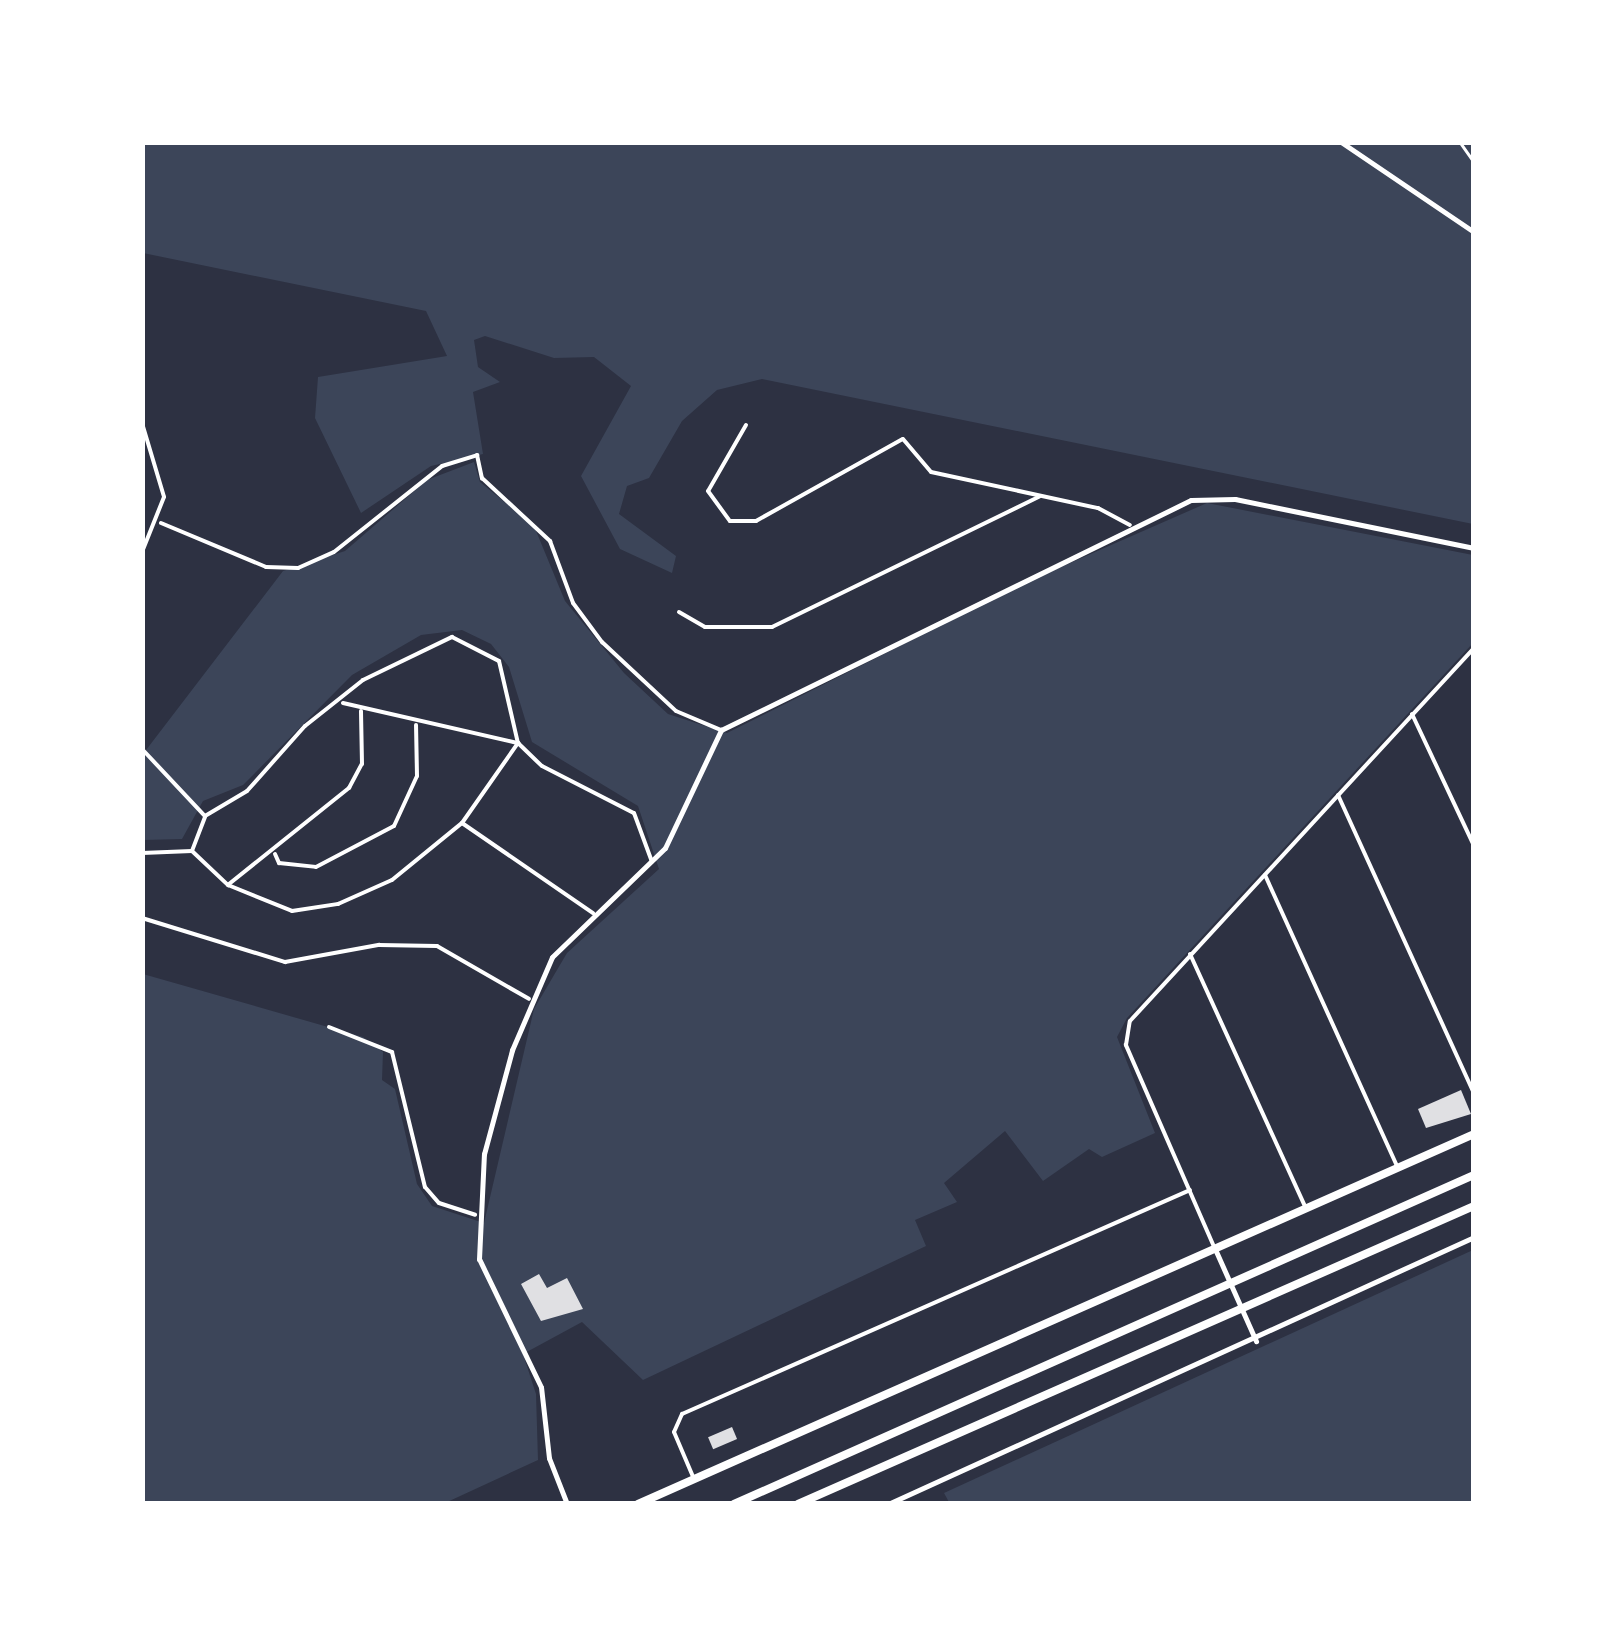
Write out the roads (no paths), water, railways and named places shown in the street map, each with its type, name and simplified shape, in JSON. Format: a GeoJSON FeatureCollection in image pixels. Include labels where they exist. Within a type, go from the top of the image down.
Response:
{"type":"FeatureCollection","features":[{"type":"Feature","properties":{"kind":"main road"},"geometry":{"type":"LineString","coordinates":[[638,1504],[1474,1134]]}},
{"type":"Feature","properties":{"kind":"main road"},"geometry":{"type":"LineString","coordinates":[[734,1504],[1474,1175]]}},
{"type":"Feature","properties":{"kind":"main road"},"geometry":{"type":"LineString","coordinates":[[798,1504],[1474,1206]]}},
{"type":"Feature","properties":{"kind":"main road"},"geometry":{"type":"LineString","coordinates":[[816,1504],[850,1481]]}},
{"type":"Feature","properties":{"kind":"street"},"geometry":{"type":"LineString","coordinates":[[1341,142],[1474,232]]}},
{"type":"Feature","properties":{"kind":"street"},"geometry":{"type":"LineString","coordinates":[[142,424],[157,454],[161,523],[142,552]]}},
{"type":"Feature","properties":{"kind":"street"},"geometry":{"type":"LineString","coordinates":[[746,425],[708,491],[719,513],[742,524],[903,439],[931,472],[1039,496],[1130,525]]}},
{"type":"Feature","properties":{"kind":"street"},"geometry":{"type":"LineString","coordinates":[[161,523],[266,566],[298,568],[334,552],[442,466],[477,455],[482,478],[550,541],[572,603],[602,642],[676,711],[721,730]]}},
{"type":"Feature","properties":{"kind":"street"},"geometry":{"type":"LineString","coordinates":[[680,612],[705,626],[772,627],[1039,496]]}},
{"type":"Feature","properties":{"kind":"street"},"geometry":{"type":"LineString","coordinates":[[567,1504],[545,1442],[541,1387],[484,1280],[475,1215],[529,1000],[593,913],[652,862],[721,730],[1130,525],[1212,497],[1474,548]]}},
{"type":"Feature","properties":{"kind":"street"},"geometry":{"type":"LineString","coordinates":[[192,851],[205,816],[247,791],[305,726],[432,640],[460,638],[498,662],[518,743],[542,766],[634,813],[652,862]]}},
{"type":"Feature","properties":{"kind":"street"},"geometry":{"type":"LineString","coordinates":[[1256,1341],[1126,1031],[1190,954],[1474,648]]}},
{"type":"Feature","properties":{"kind":"street"},"geometry":{"type":"LineString","coordinates":[[342,702],[416,725],[518,743]]}},
{"type":"Feature","properties":{"kind":"street"},"geometry":{"type":"LineString","coordinates":[[228,886],[275,854],[349,788],[362,764],[361,711]]}},
{"type":"Feature","properties":{"kind":"street"},"geometry":{"type":"LineString","coordinates":[[1412,714],[1474,846]]}},
{"type":"Feature","properties":{"kind":"street"},"geometry":{"type":"LineString","coordinates":[[275,854],[280,863],[316,867],[394,826],[417,776],[416,725]]}},
{"type":"Feature","properties":{"kind":"street"},"geometry":{"type":"LineString","coordinates":[[142,852],[192,851],[228,886],[292,910],[338,904],[392,880],[462,824],[518,743]]}},
{"type":"Feature","properties":{"kind":"street"},"geometry":{"type":"LineString","coordinates":[[142,749],[205,816]]}},
{"type":"Feature","properties":{"kind":"street"},"geometry":{"type":"LineString","coordinates":[[1338,795],[1474,1093]]}},
{"type":"Feature","properties":{"kind":"street"},"geometry":{"type":"LineString","coordinates":[[462,824],[593,913]]}},
{"type":"Feature","properties":{"kind":"street"},"geometry":{"type":"LineString","coordinates":[[1265,875],[1398,1168]]}},
{"type":"Feature","properties":{"kind":"street"},"geometry":{"type":"LineString","coordinates":[[142,918],[285,962],[379,945],[437,946],[529,1000]]}},
{"type":"Feature","properties":{"kind":"street"},"geometry":{"type":"LineString","coordinates":[[1190,954],[1306,1208]]}},
{"type":"Feature","properties":{"kind":"street"},"geometry":{"type":"LineString","coordinates":[[329,1027],[376,1038],[392,1052],[425,1186],[439,1204],[475,1215]]}},
{"type":"Feature","properties":{"kind":"street"},"geometry":{"type":"LineString","coordinates":[[694,1479],[674,1432],[682,1414],[1190,1190]]}},
{"type":"Feature","properties":{"kind":"street"},"geometry":{"type":"LineString","coordinates":[[888,1504],[1256,1341],[1474,1237]]}}]}
